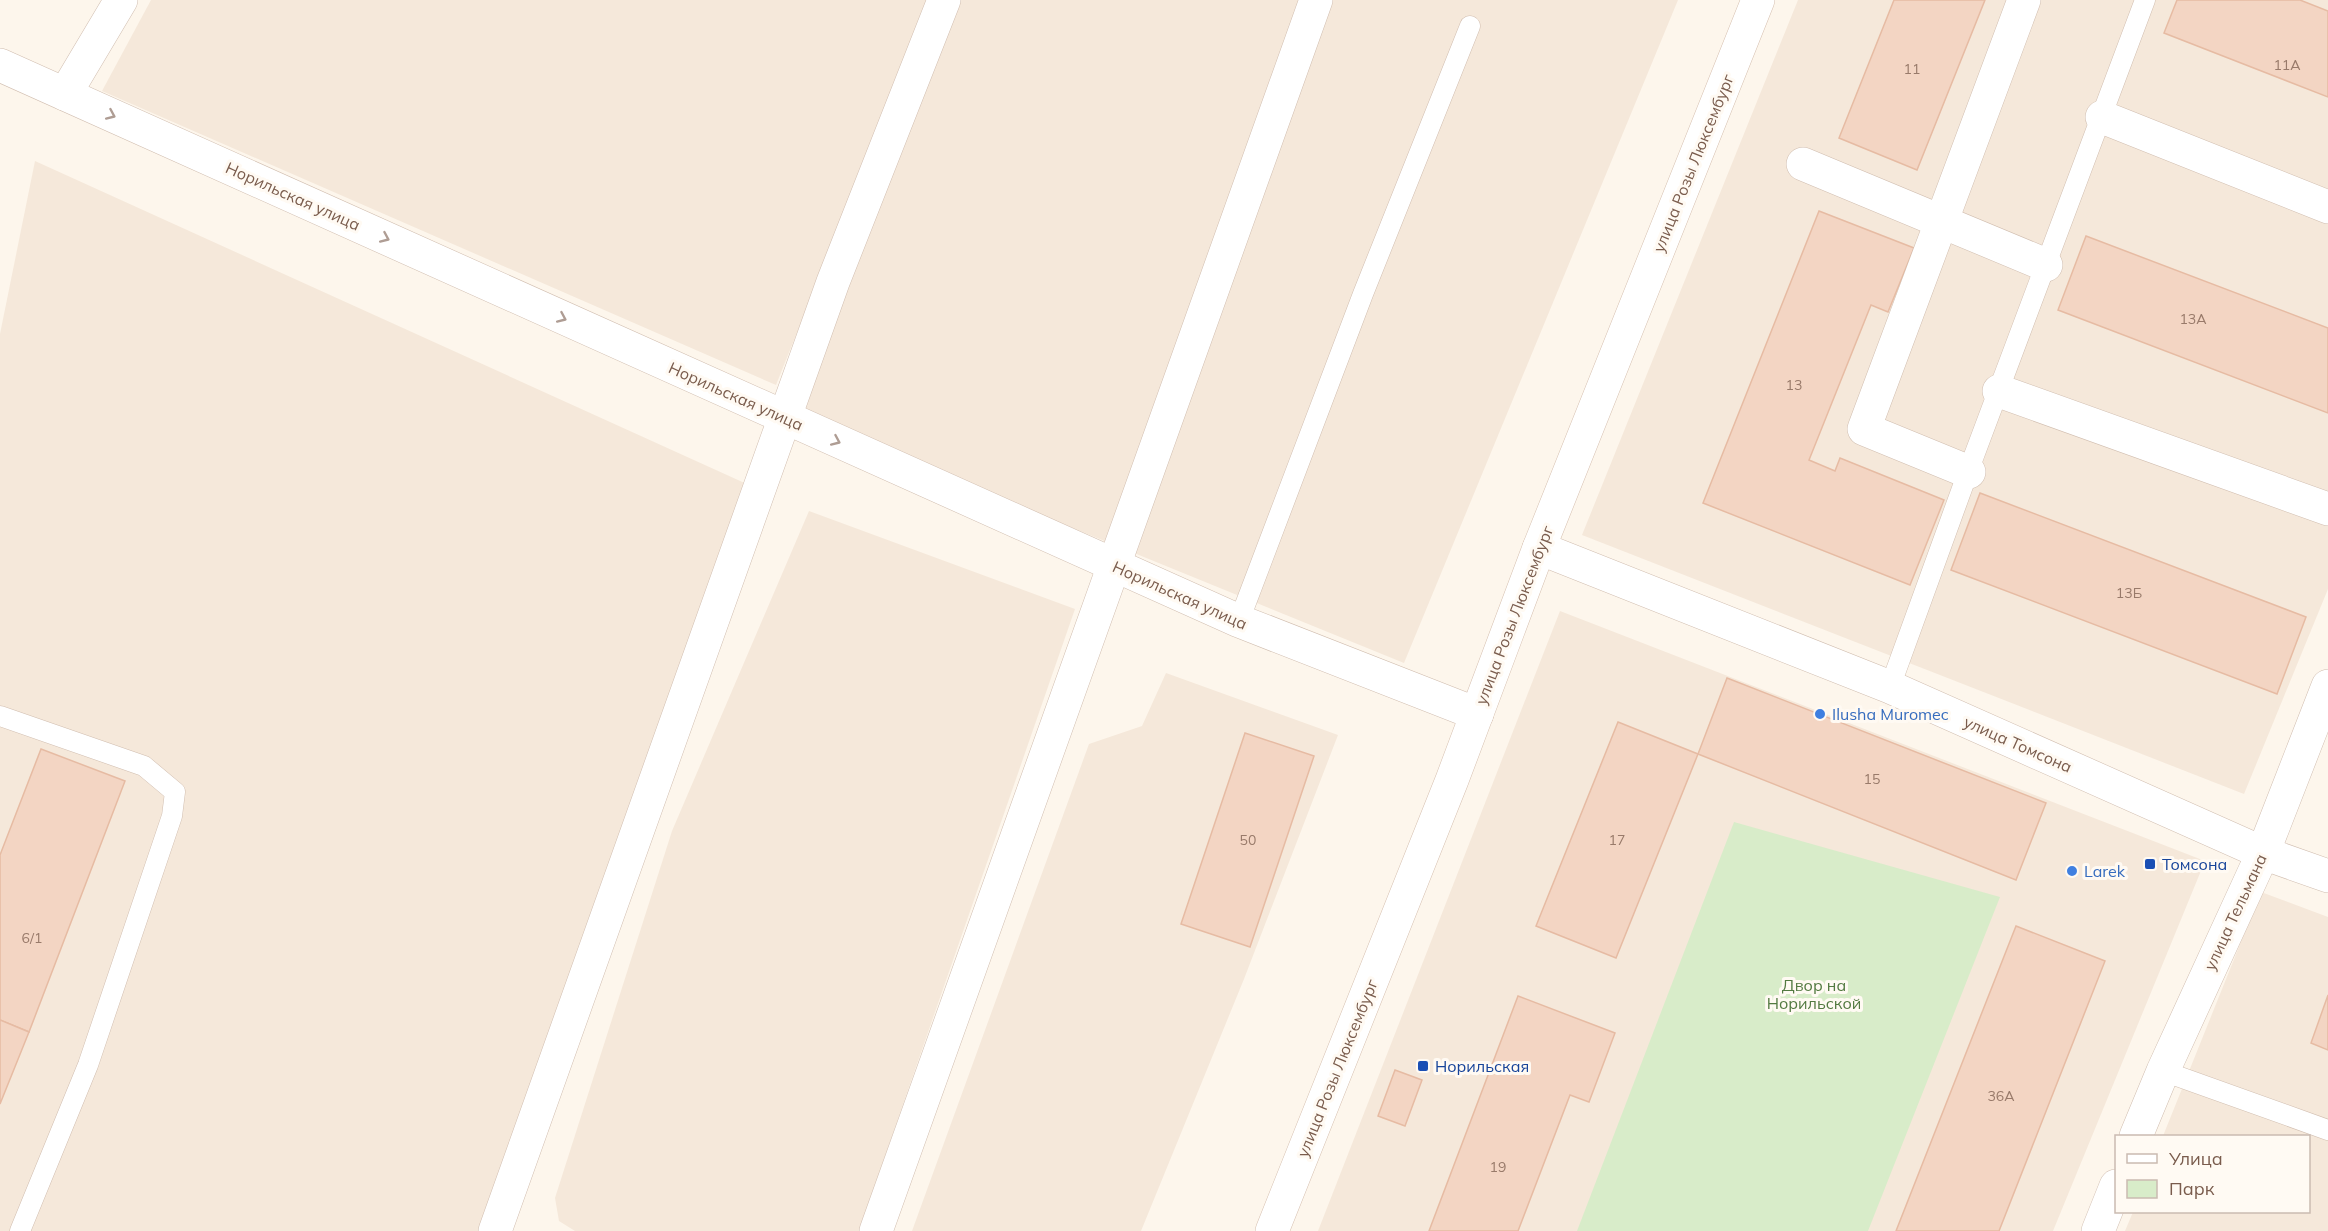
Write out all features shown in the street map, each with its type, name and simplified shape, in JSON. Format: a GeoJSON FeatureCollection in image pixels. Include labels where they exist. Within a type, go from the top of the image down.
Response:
{"type":"FeatureCollection","features":[{"type":"Feature","properties":{"kind":"street"},"geometry":{"type":"LineString","coordinates":[[65,94],[121,0]]}},
{"type":"Feature","properties":{"kind":"street"},"geometry":{"type":"LineString","coordinates":[[495,1231],[833,282],[945,0]]}},
{"type":"Feature","properties":{"kind":"street"},"geometry":{"type":"LineString","coordinates":[[876,1231],[1316,0]]}},
{"type":"Feature","properties":{"kind":"street","name":"улица Розы Люксембург"},"geometry":{"type":"LineString","coordinates":[[1272,1231],[1477,714],[1539,549],[1758,0]]}},
{"type":"Feature","properties":{"kind":"street"},"geometry":{"type":"LineString","coordinates":[[1969,472],[1864,429],[2024,0]]}},
{"type":"Feature","properties":{"kind":"street","name":"Норильская улица"},"geometry":{"type":"LineString","coordinates":[[2,70],[65,94],[1239,621],[1477,714]]}},
{"type":"Feature","properties":{"kind":"street"},"geometry":{"type":"LineString","coordinates":[[2102,117],[2328,207]]}},
{"type":"Feature","properties":{"kind":"street"},"geometry":{"type":"LineString","coordinates":[[1803,164],[2046,265]]}},
{"type":"Feature","properties":{"kind":"street"},"geometry":{"type":"LineString","coordinates":[[1999,391],[2328,509]]}},
{"type":"Feature","properties":{"kind":"street","name":"улица Томсона"},"geometry":{"type":"LineString","coordinates":[[1539,549],[1890,687],[2263,853],[2328,876]]}},
{"type":"Feature","properties":{"kind":"street","name":"улица Тельмана"},"geometry":{"type":"LineString","coordinates":[[2137,1135],[2163,1071],[2263,853],[2328,686]]}},
{"type":"Feature","properties":{"kind":"street"},"geometry":{"type":"LineString","coordinates":[[2098,1231],[2115,1188]]}},
{"type":"Feature","properties":{"kind":"lane"},"geometry":{"type":"LineString","coordinates":[[1890,687],[2145,0]]}},
{"type":"Feature","properties":{"kind":"lane"},"geometry":{"type":"LineString","coordinates":[[1239,621],[1363,294],[1470,26]]}},
{"type":"Feature","properties":{"kind":"lane"},"geometry":{"type":"LineString","coordinates":[[0,716],[144,766],[175,792],[172,816],[88,1065],[20,1231]]}},
{"type":"Feature","properties":{"kind":"lane"},"geometry":{"type":"LineString","coordinates":[[2163,1071],[2328,1130]]}},
{"type":"Feature","properties":{"kind":"shaded area"},"geometry":{"type":"Polygon","coordinates":[[[151,0],[930,0],[776,385],[102,91],[151,0]]]}},
{"type":"Feature","properties":{"kind":"shaded area"},"geometry":{"type":"Polygon","coordinates":[[[955,0],[1678,0],[1404,663],[798,416],[955,0]]]}},
{"type":"Feature","properties":{"kind":"shaded area"},"geometry":{"type":"Polygon","coordinates":[[[1798,0],[2328,0],[2328,589],[2244,794],[1582,535],[1798,0]]]}},
{"type":"Feature","properties":{"kind":"shaded area"},"geometry":{"type":"Polygon","coordinates":[[[35,161],[749,485],[484,1231],[0,1231],[0,334],[35,161]]]}},
{"type":"Feature","properties":{"kind":"shaded area"},"geometry":{"type":"Polygon","coordinates":[[[809,511],[1075,609],[859,1231],[575,1231],[559,1221],[555,1198],[672,831],[809,511]]]}},
{"type":"Feature","properties":{"kind":"shaded area"},"geometry":{"type":"Polygon","coordinates":[[[1560,611],[2205,861],[2053,1231],[1318,1231],[1560,611]]]}},
{"type":"Feature","properties":{"kind":"shaded area"},"geometry":{"type":"Polygon","coordinates":[[[1166,673],[1338,735],[1244,979],[1141,1231],[912,1231],[1089,744],[1142,726],[1166,673]]]}},
{"type":"Feature","properties":{"kind":"shaded area"},"geometry":{"type":"Polygon","coordinates":[[[2261,892],[2328,917],[2328,1231],[2125,1231],[2133,1213],[2310,1213],[2310,1135],[2163,1135],[2261,892]]]}},
{"type":"Feature","properties":{"kind":"green space","name":"Двор на Норильской"},"geometry":{"type":"Polygon","coordinates":[[[1734,822],[2000,897],[1868,1231],[1577,1231],[1734,822]]]}},
{"type":"Feature","properties":{"kind":"building"},"geometry":{"type":"Polygon","coordinates":[[[1894,0],[1985,0],[1917,170],[1839,138],[1894,0]]]}},
{"type":"Feature","properties":{"kind":"building"},"geometry":{"type":"Polygon","coordinates":[[[2177,0],[2300,0],[2328,11],[2328,97],[2164,33],[2177,0]]]}},
{"type":"Feature","properties":{"kind":"building"},"geometry":{"type":"Polygon","coordinates":[[[1819,211],[1914,248],[1888,312],[1871,305],[1809,460],[1835,471],[1840,458],[1944,500],[1910,585],[1703,503],[1819,211]]]}},
{"type":"Feature","properties":{"kind":"building"},"geometry":{"type":"Polygon","coordinates":[[[2086,236],[2328,328],[2328,413],[2058,310],[2086,236]]]}},
{"type":"Feature","properties":{"kind":"building"},"geometry":{"type":"Polygon","coordinates":[[[1980,493],[2306,617],[2277,694],[1951,570],[1980,493]]]}},
{"type":"Feature","properties":{"kind":"building"},"geometry":{"type":"Polygon","coordinates":[[[1727,678],[2046,803],[2016,880],[1698,754],[1727,678]]]}},
{"type":"Feature","properties":{"kind":"building"},"geometry":{"type":"Polygon","coordinates":[[[1618,722],[1698,754],[1616,958],[1536,926],[1618,722]]]}},
{"type":"Feature","properties":{"kind":"building"},"geometry":{"type":"Polygon","coordinates":[[[1245,733],[1314,756],[1250,947],[1181,924],[1245,733]]]}},
{"type":"Feature","properties":{"kind":"building"},"geometry":{"type":"Polygon","coordinates":[[[41,749],[125,781],[29,1032],[0,1020],[0,855],[41,749]]]}},
{"type":"Feature","properties":{"kind":"building"},"geometry":{"type":"Polygon","coordinates":[[[2016,926],[2105,961],[1999,1231],[1896,1231],[2016,926]]]}},
{"type":"Feature","properties":{"kind":"building"},"geometry":{"type":"Polygon","coordinates":[[[2328,995],[2328,1050],[2311,1043],[2328,995]]]}},
{"type":"Feature","properties":{"kind":"building"},"geometry":{"type":"Polygon","coordinates":[[[1518,996],[1615,1033],[1589,1102],[1570,1095],[1518,1231],[1429,1231],[1518,996]]]}},
{"type":"Feature","properties":{"kind":"building"},"geometry":{"type":"Polygon","coordinates":[[[0,1020],[29,1032],[0,1104],[0,1020]]]}},
{"type":"Feature","properties":{"kind":"building"},"geometry":{"type":"Polygon","coordinates":[[[1395,1070],[1422,1080],[1405,1126],[1378,1116],[1395,1070]]]}},
{"type":"Feature","properties":{"kind":"place","name":"Ilusha Muromec"},"geometry":{"type":"Point","coordinates":[1820,714]}},
{"type":"Feature","properties":{"kind":"place","name":"Томсона"},"geometry":{"type":"Point","coordinates":[2150,864]}},
{"type":"Feature","properties":{"kind":"place","name":"Larek"},"geometry":{"type":"Point","coordinates":[2072,871]}},
{"type":"Feature","properties":{"kind":"place","name":"Норильская"},"geometry":{"type":"Point","coordinates":[1423,1066]}}]}
